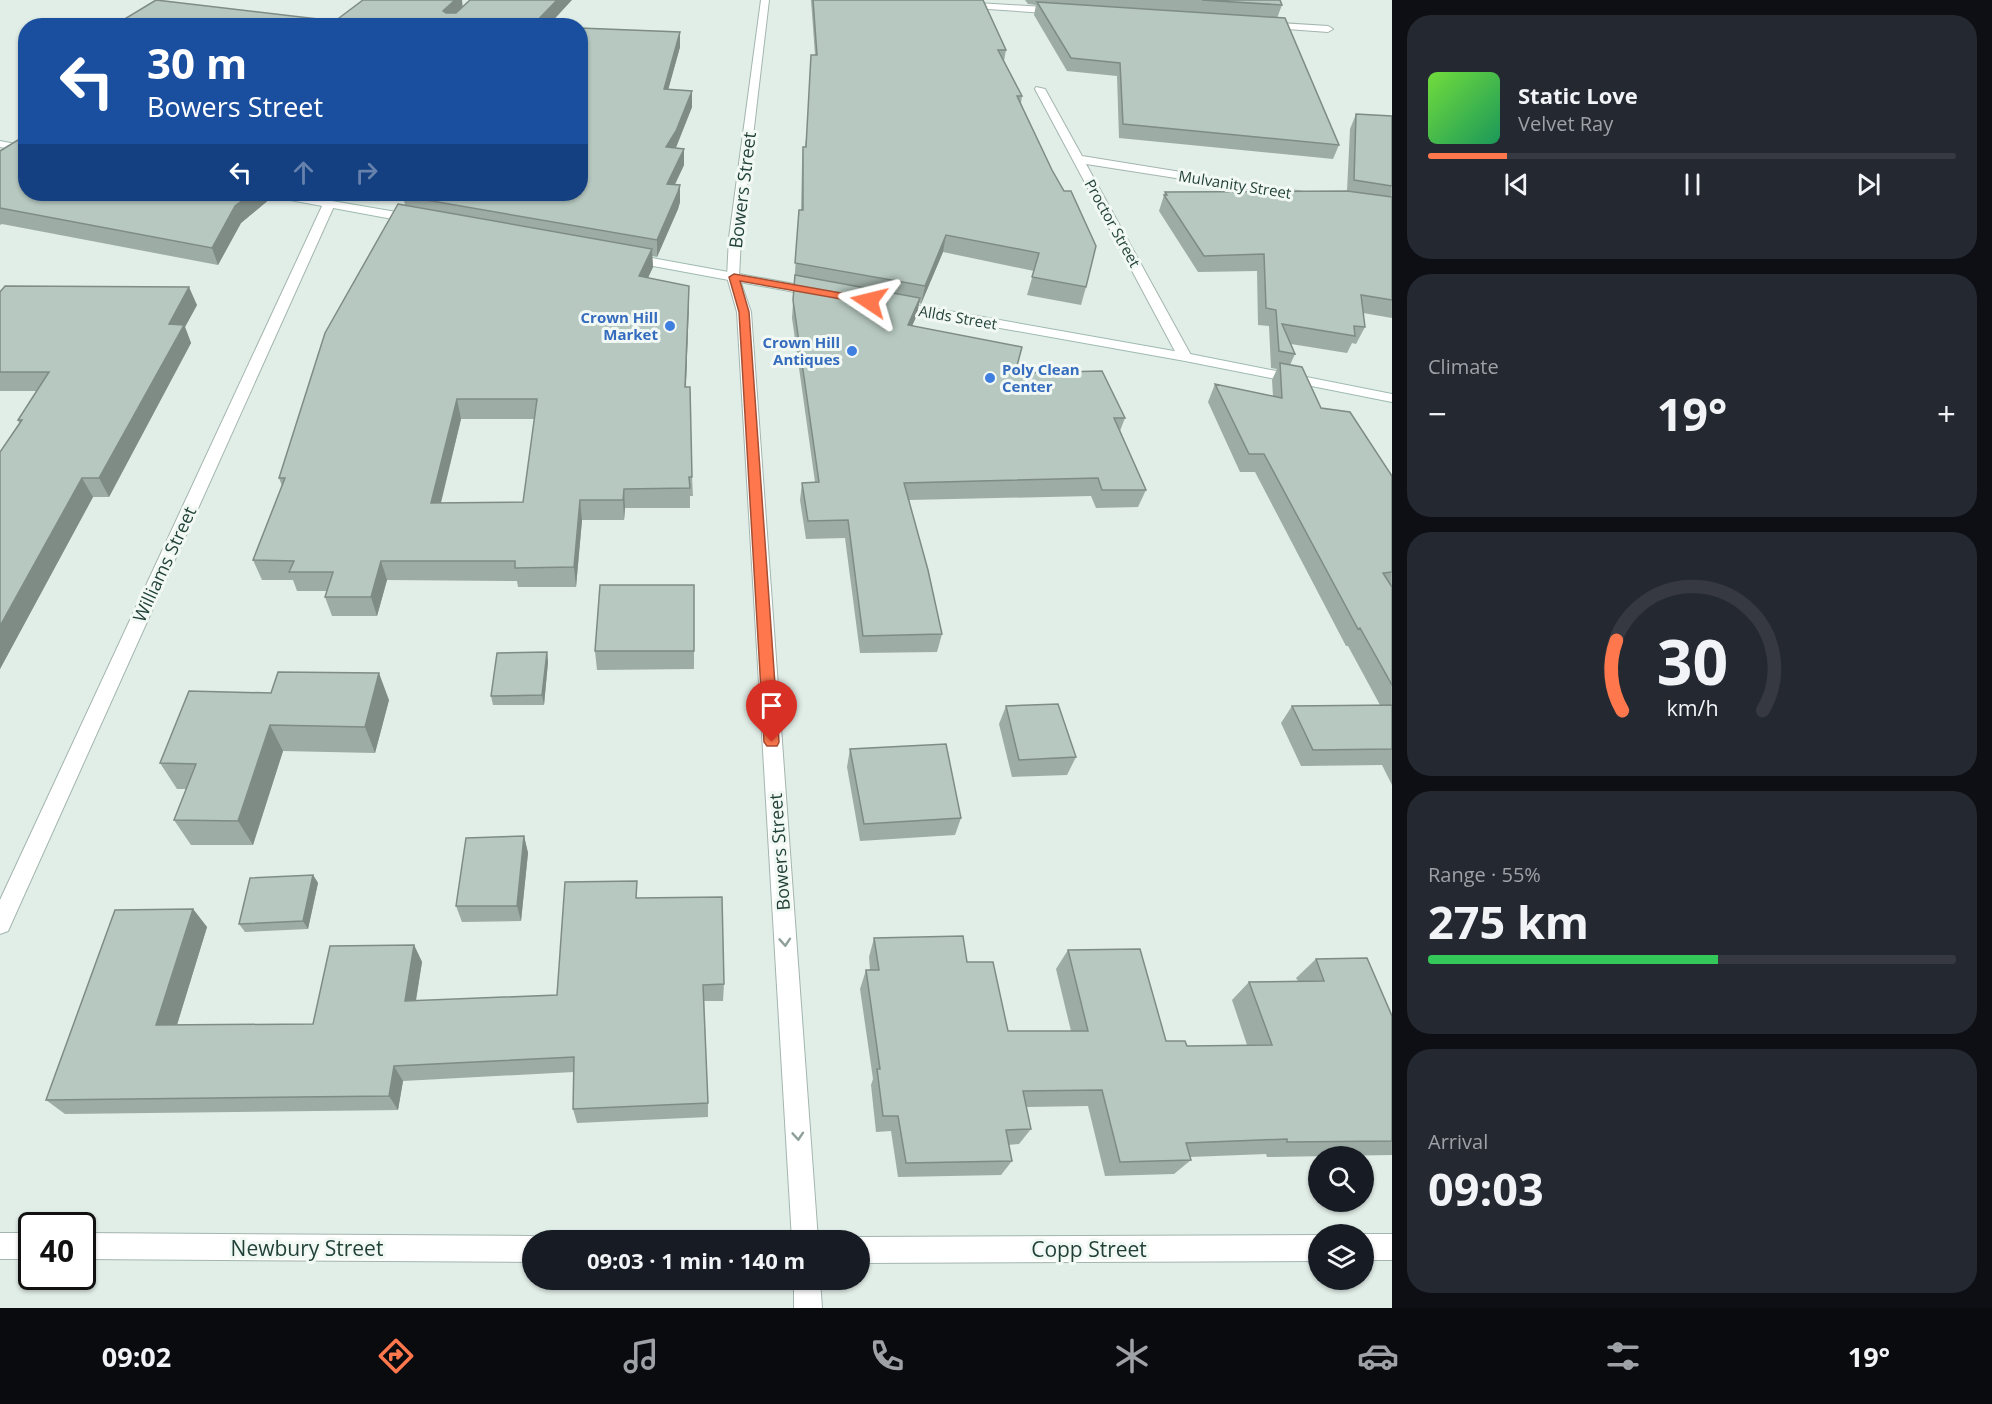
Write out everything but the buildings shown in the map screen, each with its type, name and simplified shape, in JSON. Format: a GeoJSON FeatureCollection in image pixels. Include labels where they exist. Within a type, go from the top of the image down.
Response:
{"type":"FeatureCollection","features":[{"type":"Feature","properties":{"kind":"street","name":"Bowers Street"},"geometry":{"type":"LineString","coordinates":[[765,0],[735,238],[734,277],[744,312],[804,1230]]}},
{"type":"Feature","properties":{"kind":"street"},"geometry":{"type":"LineString","coordinates":[[952,4],[1070,12]]}},
{"type":"Feature","properties":{"kind":"street"},"geometry":{"type":"LineString","coordinates":[[1258,24],[1328,29]]}},
{"type":"Feature","properties":{"kind":"street","name":"Proctor Street"},"geometry":{"type":"LineString","coordinates":[[1040,89],[1185,357]]}},
{"type":"Feature","properties":{"kind":"street"},"geometry":{"type":"LineString","coordinates":[[0,144],[18,147]]}},
{"type":"Feature","properties":{"kind":"street","name":"Mulvanity Street"},"geometry":{"type":"LineString","coordinates":[[1078,159],[1322,198]]}},
{"type":"Feature","properties":{"kind":"street"},"geometry":{"type":"LineString","coordinates":[[312,201],[432,222]]}},
{"type":"Feature","properties":{"kind":"street","name":"Williams Street"},"geometry":{"type":"LineString","coordinates":[[0,924],[329,204]]}},
{"type":"Feature","properties":{"kind":"street"},"geometry":{"type":"LineString","coordinates":[[615,256],[826,294]]}},
{"type":"Feature","properties":{"kind":"street","name":"Allds Street"},"geometry":{"type":"LineString","coordinates":[[884,304],[1185,357],[1392,398]]}},
{"type":"Feature","properties":{"kind":"street"},"geometry":{"type":"LineString","coordinates":[[0,1246],[18,1246]]}},
{"type":"Feature","properties":{"kind":"street","name":"Newbury Street"},"geometry":{"type":"LineString","coordinates":[[96,1246],[522,1249]]}},
{"type":"Feature","properties":{"kind":"street"},"geometry":{"type":"LineString","coordinates":[[1374,1247],[1392,1247]]}},
{"type":"Feature","properties":{"kind":"street","name":"Copp Street"},"geometry":{"type":"LineString","coordinates":[[870,1250],[1308,1248]]}},
{"type":"Feature","properties":{"kind":"street"},"geometry":{"type":"LineString","coordinates":[[807,1290],[808,1308]]}},
{"type":"Feature","properties":{"kind":"place","name":"Crown Hill Market"},"geometry":{"type":"Point","coordinates":[670,326]}},
{"type":"Feature","properties":{"kind":"place","name":"Crown Hill Antiques"},"geometry":{"type":"Point","coordinates":[852,351]}},
{"type":"Feature","properties":{"kind":"place","name":"Poly Clean Center"},"geometry":{"type":"Point","coordinates":[990,378]}},
{"type":"Feature","properties":{"kind":"route"},"geometry":{"type":"LineString","coordinates":[[772,742],[744,312],[734,277],[869,301]]}}]}
